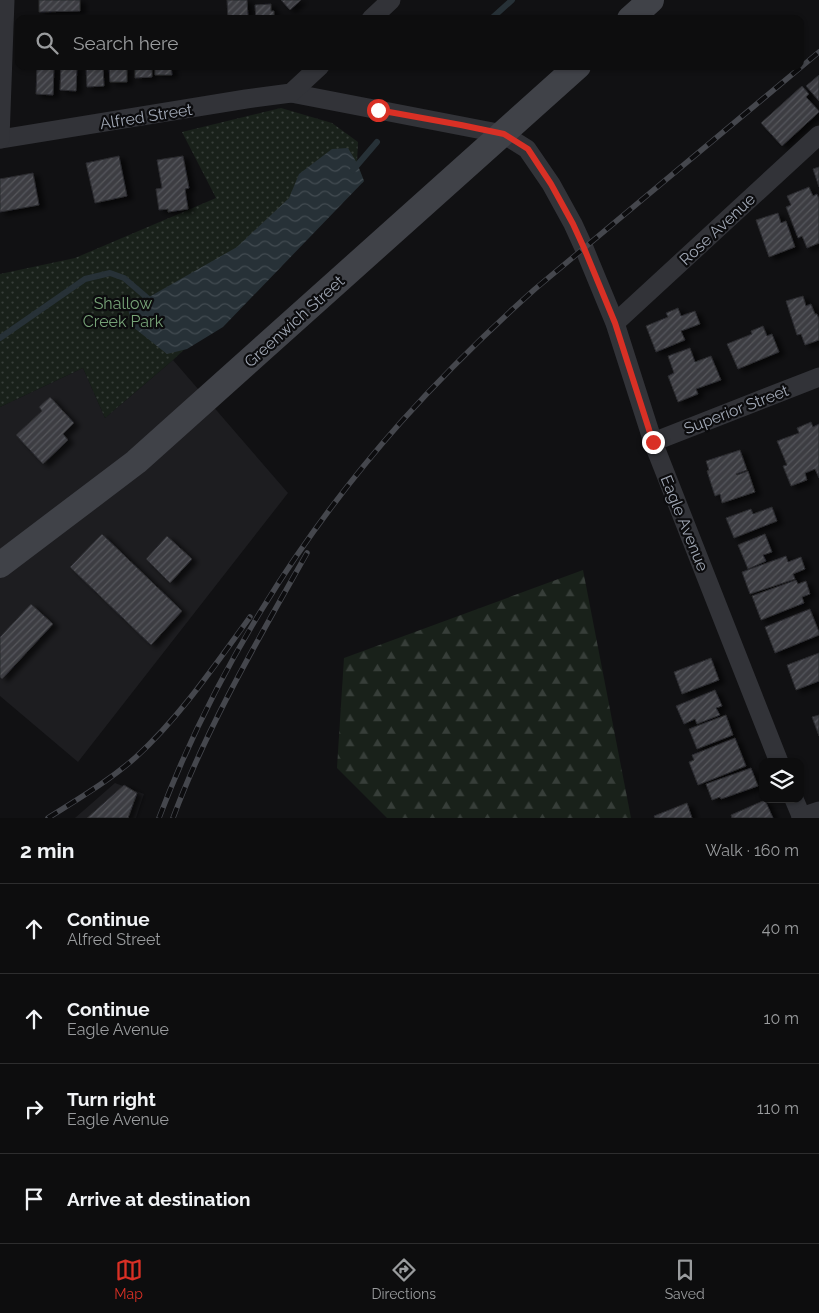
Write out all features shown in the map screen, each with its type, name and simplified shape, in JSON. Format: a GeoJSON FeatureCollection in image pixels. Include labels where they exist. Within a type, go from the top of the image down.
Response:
{"type":"FeatureCollection","features":[{"type":"Feature","properties":{"kind":"street"},"geometry":{"type":"LineString","coordinates":[[0,139],[4,0]]}},
{"type":"Feature","properties":{"kind":"street"},"geometry":{"type":"LineString","coordinates":[[375,15],[391,0]]}},
{"type":"Feature","properties":{"kind":"street"},"geometry":{"type":"LineString","coordinates":[[634,15],[651,0]]}},
{"type":"Feature","properties":{"kind":"street"},"geometry":{"type":"LineString","coordinates":[[292,93],[316,70]]}},
{"type":"Feature","properties":{"kind":"street","name":"Greenwich Street"},"geometry":{"type":"LineString","coordinates":[[0,565],[136,462],[574,70]]}},
{"type":"Feature","properties":{"kind":"street","name":"Alfred Street"},"geometry":{"type":"LineString","coordinates":[[0,139],[292,93],[504,134]]}},
{"type":"Feature","properties":{"kind":"street","name":"Eagle Avenue"},"geometry":{"type":"LineString","coordinates":[[504,134],[528,149],[551,184],[584,248],[615,323],[653,442],[778,758]]}},
{"type":"Feature","properties":{"kind":"street","name":"Rose Avenue"},"geometry":{"type":"LineString","coordinates":[[615,323],[819,135]]}},
{"type":"Feature","properties":{"kind":"street","name":"Superior Street"},"geometry":{"type":"LineString","coordinates":[[653,442],[819,377]]}},
{"type":"Feature","properties":{"kind":"street"},"geometry":{"type":"LineString","coordinates":[[796,803],[802,818],[819,811]]}},
{"type":"Feature","properties":{"kind":"shaded area"},"geometry":{"type":"Polygon","coordinates":[[[173,360],[288,493],[78,762],[0,696],[0,407],[83,368],[105,418],[173,360]]]}},
{"type":"Feature","properties":{"kind":"shaded area"},"geometry":{"type":"Polygon","coordinates":[[[115,783],[144,794],[136,818],[75,818],[115,783]]]}},
{"type":"Feature","properties":{"kind":"green space","name":"Shallow Creek Park"},"geometry":{"type":"Polygon","coordinates":[[[281,108],[332,123],[358,142],[357,163],[364,181],[173,360],[105,418],[83,368],[0,407],[0,274],[75,258],[216,198],[182,132],[281,108]]]}},
{"type":"Feature","properties":{"kind":"green space"},"geometry":{"type":"Polygon","coordinates":[[[583,570],[631,818],[387,818],[337,768],[344,658],[583,570]]]}},
{"type":"Feature","properties":{"kind":"water"},"geometry":{"type":"Polygon","coordinates":[[[348,148],[357,163],[364,181],[223,327],[187,349],[167,354],[133,327],[128,309],[237,247],[289,198],[299,174],[332,149],[348,148]]]}},
{"type":"Feature","properties":{"kind":"building"},"geometry":{"type":"Polygon","coordinates":[[[39,0],[80,0],[80,11],[39,12],[39,0]]]}},
{"type":"Feature","properties":{"kind":"building"},"geometry":{"type":"Polygon","coordinates":[[[227,0],[247,0],[248,15],[228,15],[227,0]]]}},
{"type":"Feature","properties":{"kind":"building"},"geometry":{"type":"Polygon","coordinates":[[[281,0],[301,0],[290,10],[281,0]]]}},
{"type":"Feature","properties":{"kind":"building"},"geometry":{"type":"Polygon","coordinates":[[[271,4],[271,11],[274,11],[274,15],[256,15],[255,5],[271,4]]]}},
{"type":"Feature","properties":{"kind":"building"},"geometry":{"type":"Polygon","coordinates":[[[37,70],[54,70],[53,95],[36,94],[37,70]]]}},
{"type":"Feature","properties":{"kind":"building"},"geometry":{"type":"Polygon","coordinates":[[[61,70],[77,70],[76,91],[60,90],[61,70]]]}},
{"type":"Feature","properties":{"kind":"building"},"geometry":{"type":"Polygon","coordinates":[[[86,70],[103,70],[104,86],[87,87],[86,70]]]}},
{"type":"Feature","properties":{"kind":"building"},"geometry":{"type":"Polygon","coordinates":[[[109,70],[127,70],[127,82],[110,82],[109,70]]]}},
{"type":"Feature","properties":{"kind":"building"},"geometry":{"type":"Polygon","coordinates":[[[135,70],[152,70],[152,77],[135,78],[135,70]]]}},
{"type":"Feature","properties":{"kind":"building"},"geometry":{"type":"Polygon","coordinates":[[[155,70],[171,70],[172,75],[155,75],[155,70]]]}},
{"type":"Feature","properties":{"kind":"building"},"geometry":{"type":"Polygon","coordinates":[[[819,75],[819,101],[806,86],[819,75]]]}},
{"type":"Feature","properties":{"kind":"building"},"geometry":{"type":"Polygon","coordinates":[[[802,86],[809,94],[806,97],[819,112],[782,146],[761,123],[802,86]]]}},
{"type":"Feature","properties":{"kind":"building"},"geometry":{"type":"Polygon","coordinates":[[[119,156],[127,196],[95,203],[86,163],[119,156]]]}},
{"type":"Feature","properties":{"kind":"building"},"geometry":{"type":"Polygon","coordinates":[[[183,156],[189,188],[185,189],[188,209],[168,212],[168,209],[159,210],[156,189],[162,188],[157,160],[183,156]]]}},
{"type":"Feature","properties":{"kind":"building"},"geometry":{"type":"Polygon","coordinates":[[[819,167],[819,187],[813,169],[819,167]]]}},
{"type":"Feature","properties":{"kind":"building"},"geometry":{"type":"Polygon","coordinates":[[[33,173],[39,205],[0,212],[0,179],[33,173]]]}},
{"type":"Feature","properties":{"kind":"building"},"geometry":{"type":"Polygon","coordinates":[[[809,187],[813,196],[817,194],[819,199],[819,243],[807,248],[802,236],[798,238],[786,207],[791,205],[787,196],[809,187]]]}},
{"type":"Feature","properties":{"kind":"building"},"geometry":{"type":"Polygon","coordinates":[[[778,213],[781,223],[786,221],[795,247],[769,257],[756,220],[778,213]]]}},
{"type":"Feature","properties":{"kind":"building"},"geometry":{"type":"Polygon","coordinates":[[[803,296],[806,306],[811,304],[819,319],[819,340],[805,345],[801,334],[797,335],[786,301],[803,296]]]}},
{"type":"Feature","properties":{"kind":"building"},"geometry":{"type":"Polygon","coordinates":[[[678,308],[681,316],[695,311],[700,324],[681,331],[685,340],[656,352],[646,326],[668,317],[666,313],[678,308]]]}},
{"type":"Feature","properties":{"kind":"building"},"geometry":{"type":"Polygon","coordinates":[[[763,326],[767,336],[772,334],[779,352],[738,369],[727,344],[752,334],[751,331],[763,326]]]}},
{"type":"Feature","properties":{"kind":"building"},"geometry":{"type":"Polygon","coordinates":[[[690,348],[695,362],[711,356],[721,380],[696,389],[698,394],[678,402],[668,376],[674,373],[668,356],[690,348]]]}},
{"type":"Feature","properties":{"kind":"building"},"geometry":{"type":"Polygon","coordinates":[[[50,397],[74,423],[63,434],[68,440],[43,464],[16,435],[42,411],[39,407],[50,397]]]}},
{"type":"Feature","properties":{"kind":"building"},"geometry":{"type":"Polygon","coordinates":[[[811,422],[813,427],[819,424],[819,478],[815,469],[805,473],[807,480],[791,486],[783,466],[787,465],[777,441],[799,433],[797,428],[811,422]]]}},
{"type":"Feature","properties":{"kind":"building"},"geometry":{"type":"Polygon","coordinates":[[[740,450],[747,470],[736,474],[748,471],[755,492],[722,503],[720,494],[715,496],[707,471],[709,470],[706,461],[740,450]]]}},
{"type":"Feature","properties":{"kind":"building"},"geometry":{"type":"Polygon","coordinates":[[[772,507],[777,521],[734,538],[726,518],[751,509],[753,514],[772,507]]]}},
{"type":"Feature","properties":{"kind":"building"},"geometry":{"type":"Polygon","coordinates":[[[102,534],[182,611],[151,645],[70,567],[102,534]]]}},
{"type":"Feature","properties":{"kind":"building"},"geometry":{"type":"Polygon","coordinates":[[[765,534],[772,552],[763,555],[766,561],[748,569],[738,545],[765,534]]]}},
{"type":"Feature","properties":{"kind":"building"},"geometry":{"type":"Polygon","coordinates":[[[167,536],[192,559],[170,583],[146,559],[167,536]]]}},
{"type":"Feature","properties":{"kind":"building"},"geometry":{"type":"Polygon","coordinates":[[[786,556],[788,562],[801,557],[805,569],[793,574],[795,579],[750,594],[742,572],[786,556]]]}},
{"type":"Feature","properties":{"kind":"building"},"geometry":{"type":"Polygon","coordinates":[[[796,580],[798,584],[806,581],[810,594],[802,597],[804,603],[761,620],[752,596],[796,580]]]}},
{"type":"Feature","properties":{"kind":"building"},"geometry":{"type":"Polygon","coordinates":[[[31,604],[53,624],[2,679],[0,677],[0,637],[31,604]]]}},
{"type":"Feature","properties":{"kind":"building"},"geometry":{"type":"Polygon","coordinates":[[[810,609],[819,635],[775,653],[765,627],[810,609]]]}},
{"type":"Feature","properties":{"kind":"building"},"geometry":{"type":"Polygon","coordinates":[[[819,653],[819,681],[796,690],[787,665],[819,653]]]}},
{"type":"Feature","properties":{"kind":"building"},"geometry":{"type":"Polygon","coordinates":[[[711,658],[719,680],[682,694],[674,672],[711,658]]]}},
{"type":"Feature","properties":{"kind":"building"},"geometry":{"type":"Polygon","coordinates":[[[715,690],[722,706],[716,708],[720,715],[697,724],[695,719],[684,724],[676,706],[715,690]]]}},
{"type":"Feature","properties":{"kind":"building"},"geometry":{"type":"Polygon","coordinates":[[[726,715],[733,735],[697,749],[689,729],[726,715]]]}},
{"type":"Feature","properties":{"kind":"building"},"geometry":{"type":"Polygon","coordinates":[[[819,715],[819,736],[812,717],[819,715]]]}},
{"type":"Feature","properties":{"kind":"building"},"geometry":{"type":"Polygon","coordinates":[[[735,738],[746,766],[698,785],[689,762],[694,760],[692,755],[735,738]]]}},
{"type":"Feature","properties":{"kind":"building"},"geometry":{"type":"Polygon","coordinates":[[[751,768],[758,786],[721,799],[720,797],[712,800],[706,784],[751,768]]]}},
{"type":"Feature","properties":{"kind":"building"},"geometry":{"type":"Polygon","coordinates":[[[124,785],[137,793],[128,818],[87,818],[124,785]]]}},
{"type":"Feature","properties":{"kind":"building"},"geometry":{"type":"Polygon","coordinates":[[[687,803],[692,818],[655,818],[654,816],[687,803]]]}},
{"type":"Feature","properties":{"kind":"building"},"geometry":{"type":"Polygon","coordinates":[[[759,803],[766,803],[773,818],[732,818],[731,815],[759,803]]]}},
{"type":"Feature","properties":{"kind":"waterway"},"geometry":{"type":"LineString","coordinates":[[495,15],[512,0]]}},
{"type":"Feature","properties":{"kind":"waterway"},"geometry":{"type":"LineString","coordinates":[[353,170],[377,142]]}},
{"type":"Feature","properties":{"kind":"waterway"},"geometry":{"type":"LineString","coordinates":[[0,338],[85,279],[110,273],[124,278],[152,302]]}},
{"type":"Feature","properties":{"kind":"railway"},"geometry":{"type":"LineString","coordinates":[[804,65],[819,52]]}},
{"type":"Feature","properties":{"kind":"railway"},"geometry":{"type":"LineString","coordinates":[[159,818],[181,764],[206,711],[262,609],[327,512],[363,466],[433,387],[535,289],[797,70]]}},
{"type":"Feature","properties":{"kind":"railway"},"geometry":{"type":"LineString","coordinates":[[173,818],[218,716],[252,650],[307,553]]}},
{"type":"Feature","properties":{"kind":"railway"},"geometry":{"type":"LineString","coordinates":[[48,818],[115,774],[136,757],[182,708],[250,617]]}},
{"type":"Feature","properties":{"kind":"route"},"geometry":{"type":"LineString","coordinates":[[378,110],[504,134],[528,149],[551,184],[584,248],[615,323],[653,442]]}}]}
